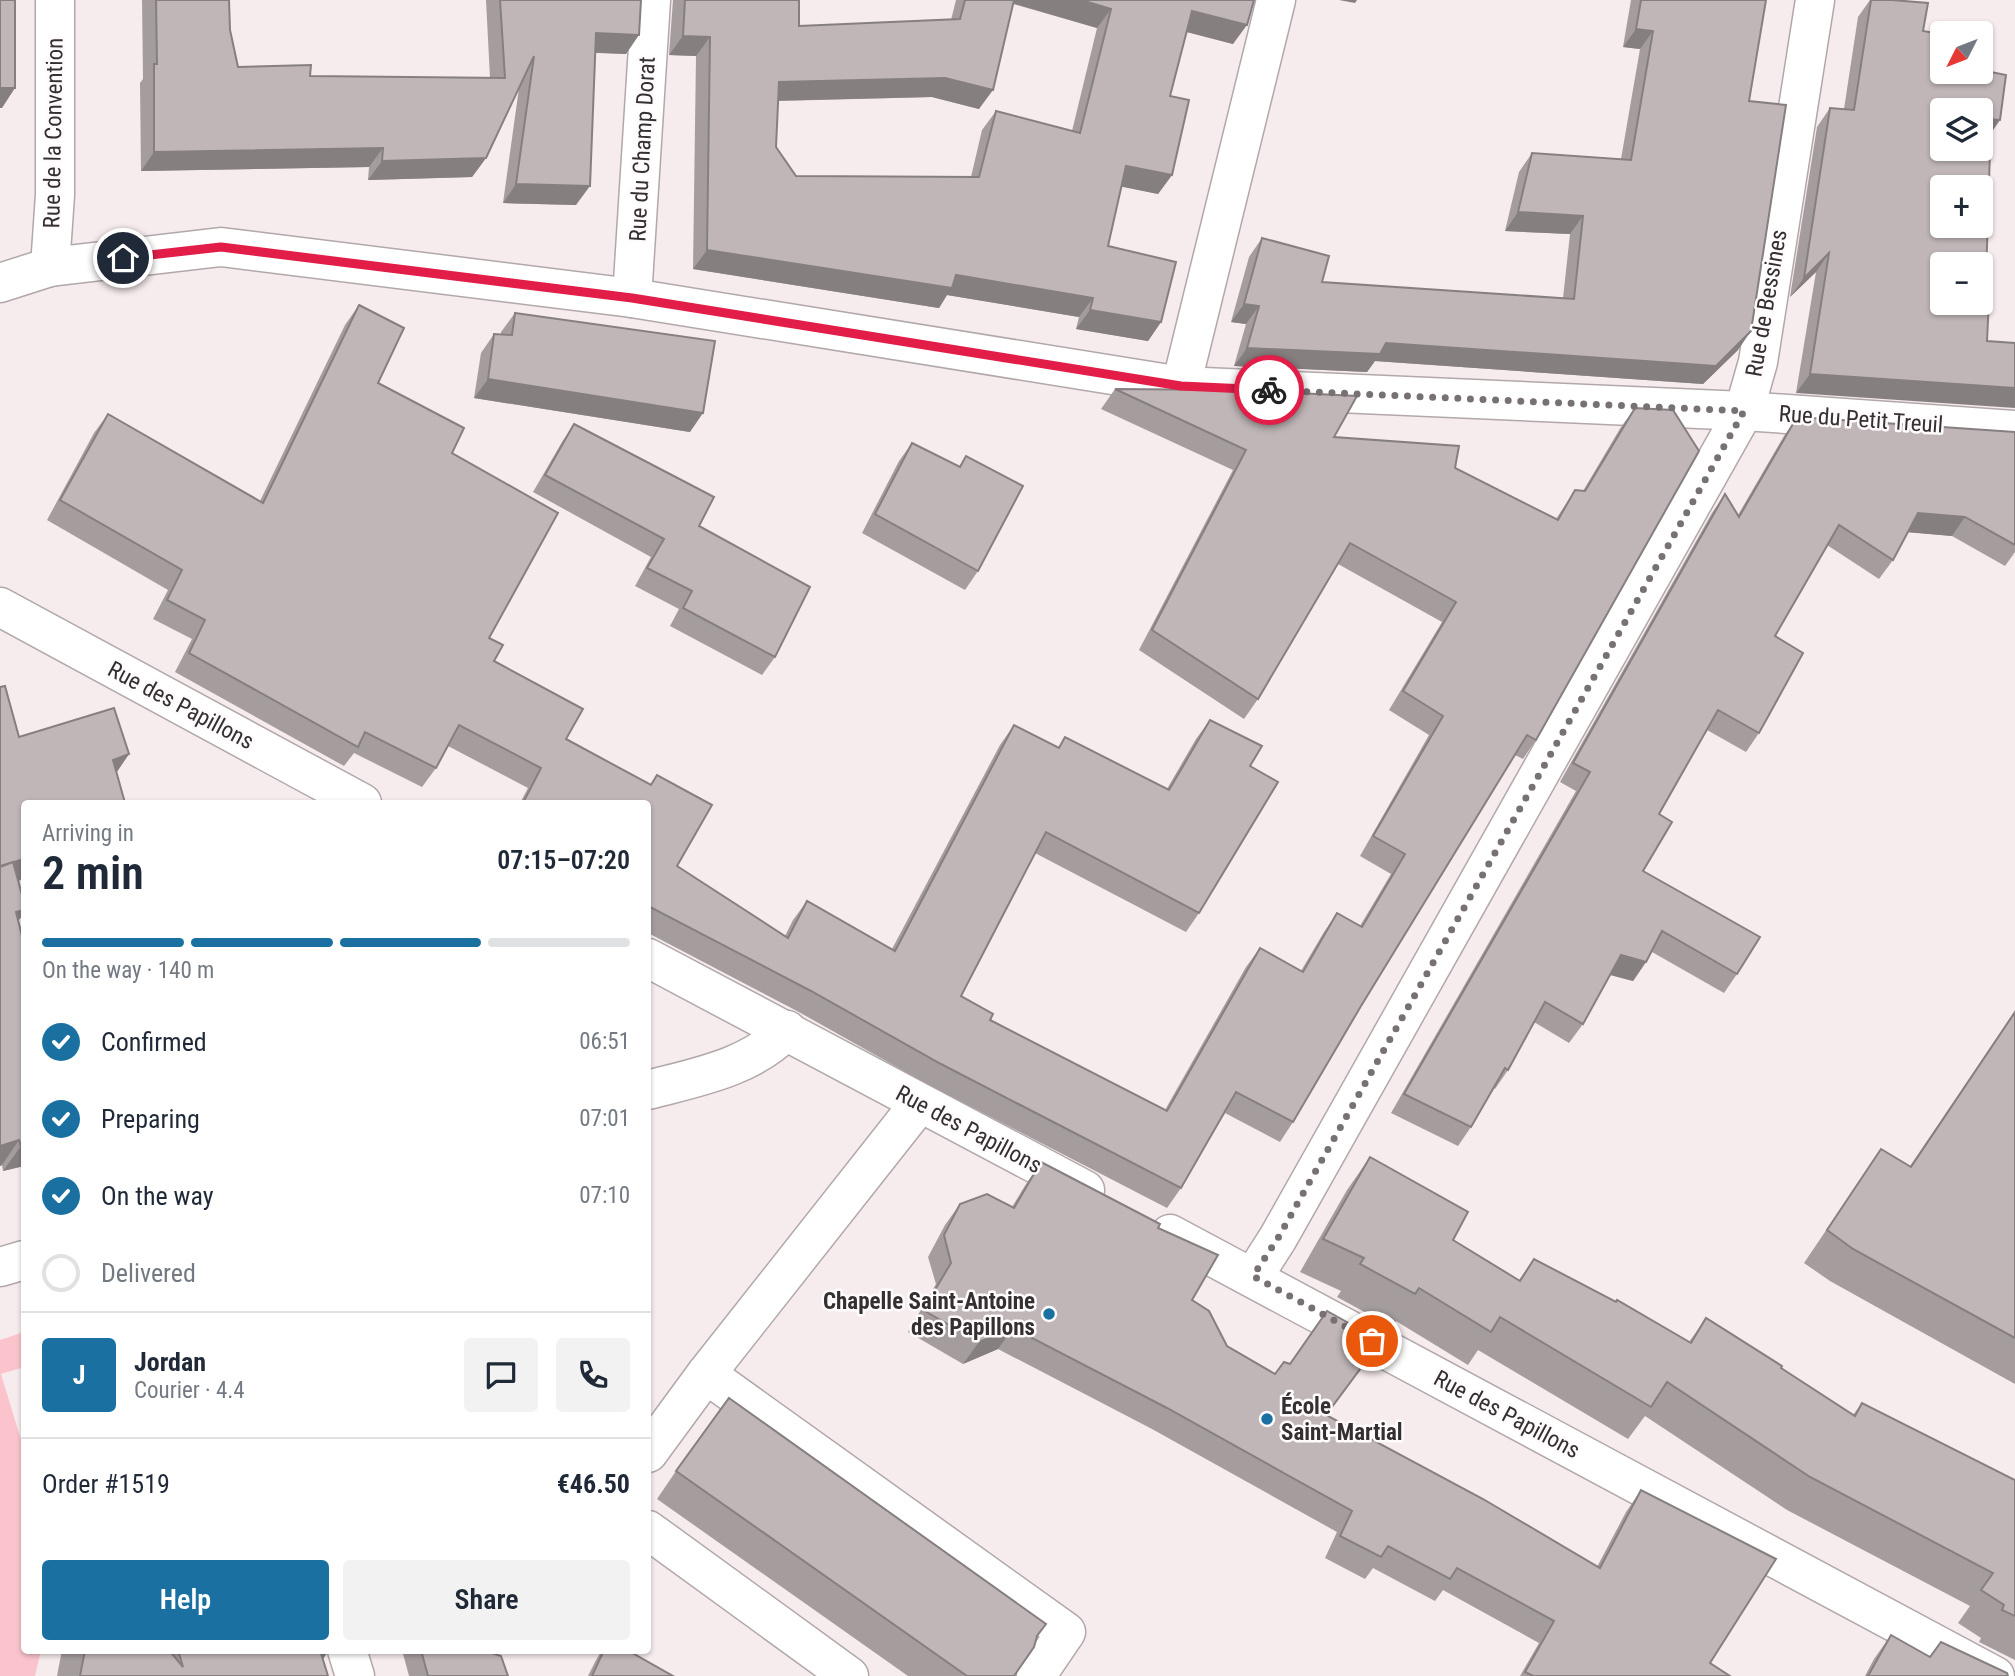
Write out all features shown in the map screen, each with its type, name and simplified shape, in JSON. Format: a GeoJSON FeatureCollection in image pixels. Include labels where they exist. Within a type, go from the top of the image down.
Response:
{"type":"FeatureCollection","features":[{"type":"Feature","properties":{"kind":"street","name":"Rue de la Convention"},"geometry":{"type":"LineString","coordinates":[[50,267],[55,195],[55,0]]}},
{"type":"Feature","properties":{"kind":"street","name":"Rue du Champ Dorat"},"geometry":{"type":"LineString","coordinates":[[632,298],[650,0]]}},
{"type":"Feature","properties":{"kind":"street"},"geometry":{"type":"LineString","coordinates":[[1181,386],[1276,0]]}},
{"type":"Feature","properties":{"kind":"street","name":"Rue de Bessines"},"geometry":{"type":"LineString","coordinates":[[1253,1276],[1278,1238],[1744,411],[1758,362],[1815,0]]}},
{"type":"Feature","properties":{"kind":"street","name":"Rue du Petit Treuil"},"geometry":{"type":"LineString","coordinates":[[0,283],[50,267],[221,247],[632,298],[1181,386],[1744,411],[2015,430]]}},
{"type":"Feature","properties":{"kind":"street","name":"Rue des Papillons"},"geometry":{"type":"LineString","coordinates":[[0,607],[356,800]]}},
{"type":"Feature","properties":{"kind":"street","name":"Rue des Papillons"},"geometry":{"type":"LineString","coordinates":[[651,960],[787,1030],[919,1104],[1253,1276],[1995,1676]]}},
{"type":"Feature","properties":{"kind":"street"},"geometry":{"type":"LineString","coordinates":[[651,1089],[728,1068],[772,1046],[787,1030]]}},
{"type":"Feature","properties":{"kind":"street"},"geometry":{"type":"LineString","coordinates":[[651,1449],[706,1374],[919,1104]]}},
{"type":"Feature","properties":{"kind":"street"},"geometry":{"type":"LineString","coordinates":[[0,1266],[21,1261]]}},
{"type":"Feature","properties":{"kind":"street"},"geometry":{"type":"LineString","coordinates":[[706,1374],[1066,1632],[1037,1676]]}},
{"type":"Feature","properties":{"kind":"street"},"geometry":{"type":"LineString","coordinates":[[651,1532],[849,1676]]}},
{"type":"Feature","properties":{"kind":"street"},"geometry":{"type":"LineString","coordinates":[[348,1654],[355,1676]]}},
{"type":"Feature","properties":{"kind":"shaded area"},"geometry":{"type":"Polygon","coordinates":[[[21,1333],[21,1368],[1,1374],[21,1440],[21,1654],[40,1654],[35,1676],[0,1676],[0,1340],[21,1333]]]}},
{"type":"Feature","properties":{"kind":"building"},"geometry":{"type":"Polygon","coordinates":[[[0,0],[15,0],[15,88],[0,88],[0,0]]]}},
{"type":"Feature","properties":{"kind":"building"},"geometry":{"type":"Polygon","coordinates":[[[156,0],[229,0],[230,30],[238,67],[311,65],[310,76],[505,78],[500,0],[641,0],[639,35],[596,33],[590,186],[516,184],[534,56],[486,158],[382,161],[383,148],[154,152],[156,0]]]}},
{"type":"Feature","properties":{"kind":"building"},"geometry":{"type":"Polygon","coordinates":[[[685,0],[799,0],[799,26],[960,19],[965,0],[1014,0],[993,90],[945,78],[779,82],[776,147],[796,176],[979,177],[996,111],[1080,133],[1111,9],[1081,0],[1254,0],[1247,25],[1192,11],[1170,96],[1189,100],[1172,175],[1126,166],[1108,246],[1176,262],[1161,322],[1090,310],[1093,298],[956,275],[952,288],[707,250],[710,37],[683,36],[685,0]]]}},
{"type":"Feature","properties":{"kind":"building"},"geometry":{"type":"Polygon","coordinates":[[[1641,0],[1766,0],[1749,101],[1786,105],[1751,331],[1716,366],[1386,343],[1380,354],[1247,348],[1259,306],[1244,304],[1262,238],[1329,256],[1322,282],[1574,299],[1583,216],[1518,212],[1532,153],[1631,160],[1653,31],[1636,29],[1641,0]]]}},
{"type":"Feature","properties":{"kind":"building"},"geometry":{"type":"Polygon","coordinates":[[[1871,0],[1928,3],[1923,31],[1930,32],[1930,84],[1993,84],[1993,72],[2006,75],[2000,120],[1993,119],[1993,98],[1930,98],[1930,161],[1990,161],[1989,175],[1930,175],[1930,238],[1987,238],[1987,252],[1930,252],[1930,315],[1988,315],[1987,341],[2015,343],[2015,388],[1810,374],[1829,253],[1804,278],[1830,108],[1854,110],[1871,0]]]}},
{"type":"Feature","properties":{"kind":"building"},"geometry":{"type":"Polygon","coordinates":[[[359,305],[404,328],[378,383],[464,428],[452,453],[558,513],[489,638],[503,645],[494,661],[583,709],[566,739],[651,785],[657,775],[712,805],[677,866],[788,938],[807,901],[895,951],[1014,725],[1059,748],[1065,737],[1169,790],[1210,720],[1262,746],[1250,766],[1278,782],[1199,913],[1046,832],[961,996],[993,1014],[990,1020],[1167,1111],[1260,948],[1303,972],[1337,913],[1362,927],[1405,854],[1373,836],[1443,716],[1403,691],[1456,602],[1350,543],[1258,699],[1152,630],[1246,450],[1115,389],[1236,390],[1357,396],[1334,437],[1459,446],[1455,468],[1558,520],[1575,490],[1585,491],[1635,408],[1673,410],[1699,451],[1536,740],[1527,735],[1293,1122],[1236,1092],[1181,1188],[941,1064],[811,991],[651,908],[651,800],[525,800],[541,768],[459,725],[436,768],[365,732],[358,747],[189,653],[205,620],[167,600],[182,570],[60,500],[108,414],[263,503],[359,305]]]}},
{"type":"Feature","properties":{"kind":"building"},"geometry":{"type":"Polygon","coordinates":[[[515,313],[715,341],[703,413],[488,379],[494,334],[512,335],[515,313]]]}},
{"type":"Feature","properties":{"kind":"building"},"geometry":{"type":"Polygon","coordinates":[[[1797,417],[2015,432],[2015,545],[1965,517],[1918,513],[1893,560],[1839,525],[1775,636],[1803,653],[1759,733],[1718,710],[1659,814],[1672,822],[1643,871],[1760,937],[1737,974],[1662,931],[1646,962],[1621,955],[1583,1024],[1545,1002],[1508,1070],[1505,1068],[1471,1127],[1404,1094],[1590,772],[1573,763],[1725,494],[1739,517],[1797,417]]]}},
{"type":"Feature","properties":{"kind":"building"},"geometry":{"type":"Polygon","coordinates":[[[574,424],[714,497],[699,526],[810,587],[775,657],[683,608],[692,591],[647,568],[664,539],[545,475],[574,424]]]}},
{"type":"Feature","properties":{"kind":"building"},"geometry":{"type":"Polygon","coordinates":[[[912,443],[960,467],[966,456],[1023,486],[978,571],[875,514],[912,443]]]}},
{"type":"Feature","properties":{"kind":"building"},"geometry":{"type":"Polygon","coordinates":[[[5,686],[19,737],[114,708],[129,754],[113,760],[124,800],[21,800],[21,860],[0,866],[0,687],[5,686]]]}},
{"type":"Feature","properties":{"kind":"building"},"geometry":{"type":"Polygon","coordinates":[[[13,862],[21,891],[21,911],[16,912],[21,932],[21,1146],[19,1140],[0,1146],[0,867],[13,862]]]}},
{"type":"Feature","properties":{"kind":"building"},"geometry":{"type":"Polygon","coordinates":[[[2015,1012],[2015,1338],[1853,1249],[1827,1230],[1881,1149],[1911,1167],[2015,1012]]]}},
{"type":"Feature","properties":{"kind":"building"},"geometry":{"type":"Polygon","coordinates":[[[1370,1157],[1468,1212],[1453,1240],[1520,1281],[1534,1259],[1616,1302],[1617,1300],[1691,1343],[1706,1318],[1855,1416],[1862,1403],[2015,1480],[2015,1616],[2002,1610],[2004,1605],[1981,1590],[1993,1573],[1810,1477],[1667,1382],[1651,1407],[1500,1317],[1491,1332],[1419,1288],[1415,1294],[1360,1264],[1364,1258],[1323,1239],[1370,1157]]]}},
{"type":"Feature","properties":{"kind":"building"},"geometry":{"type":"Polygon","coordinates":[[[1041,1162],[1160,1224],[1158,1228],[1218,1255],[1192,1300],[1209,1311],[1227,1346],[1275,1374],[1284,1362],[1290,1364],[1327,1311],[1381,1341],[1326,1415],[1483,1499],[1600,1568],[1641,1490],[1776,1559],[1710,1663],[1730,1676],[1533,1676],[1525,1672],[1554,1621],[1457,1568],[1450,1579],[1388,1546],[1381,1557],[1340,1536],[1352,1511],[1167,1408],[1013,1328],[979,1342],[923,1310],[951,1263],[944,1235],[960,1204],[987,1194],[1014,1208],[1041,1162]]]}},
{"type":"Feature","properties":{"kind":"building"},"geometry":{"type":"Polygon","coordinates":[[[729,1398],[1046,1624],[1014,1676],[967,1676],[676,1471],[729,1398]]]}},
{"type":"Feature","properties":{"kind":"building"},"geometry":{"type":"Polygon","coordinates":[[[1891,1635],[1930,1657],[1941,1642],[2007,1673],[2008,1676],[1868,1676],[1891,1635]]]}},
{"type":"Feature","properties":{"kind":"building"},"geometry":{"type":"Polygon","coordinates":[[[84,1654],[172,1654],[183,1667],[179,1654],[321,1654],[328,1676],[80,1676],[84,1654]]]}},
{"type":"Feature","properties":{"kind":"building"},"geometry":{"type":"Polygon","coordinates":[[[422,1654],[495,1654],[501,1656],[508,1676],[428,1676],[422,1654]]]}},
{"type":"Feature","properties":{"kind":"building"},"geometry":{"type":"Polygon","coordinates":[[[602,1654],[634,1654],[673,1676],[592,1676],[602,1654]]]}},
{"type":"Feature","properties":{"kind":"way so far"},"geometry":{"type":"LineString","coordinates":[[1269,390],[1744,411],[1278,1238],[1253,1276],[1372,1341]]}},
{"type":"Feature","properties":{"kind":"place","name":"Chapelle Saint-Antoine des Papillons"},"geometry":{"type":"Point","coordinates":[1049,1314]}},
{"type":"Feature","properties":{"kind":"place","name":"École Saint-Martial"},"geometry":{"type":"Point","coordinates":[1267,1419]}},
{"type":"Feature","properties":{"kind":"route"},"geometry":{"type":"LineString","coordinates":[[123,258],[221,247],[632,298],[1181,386],[1269,390]]}}]}
